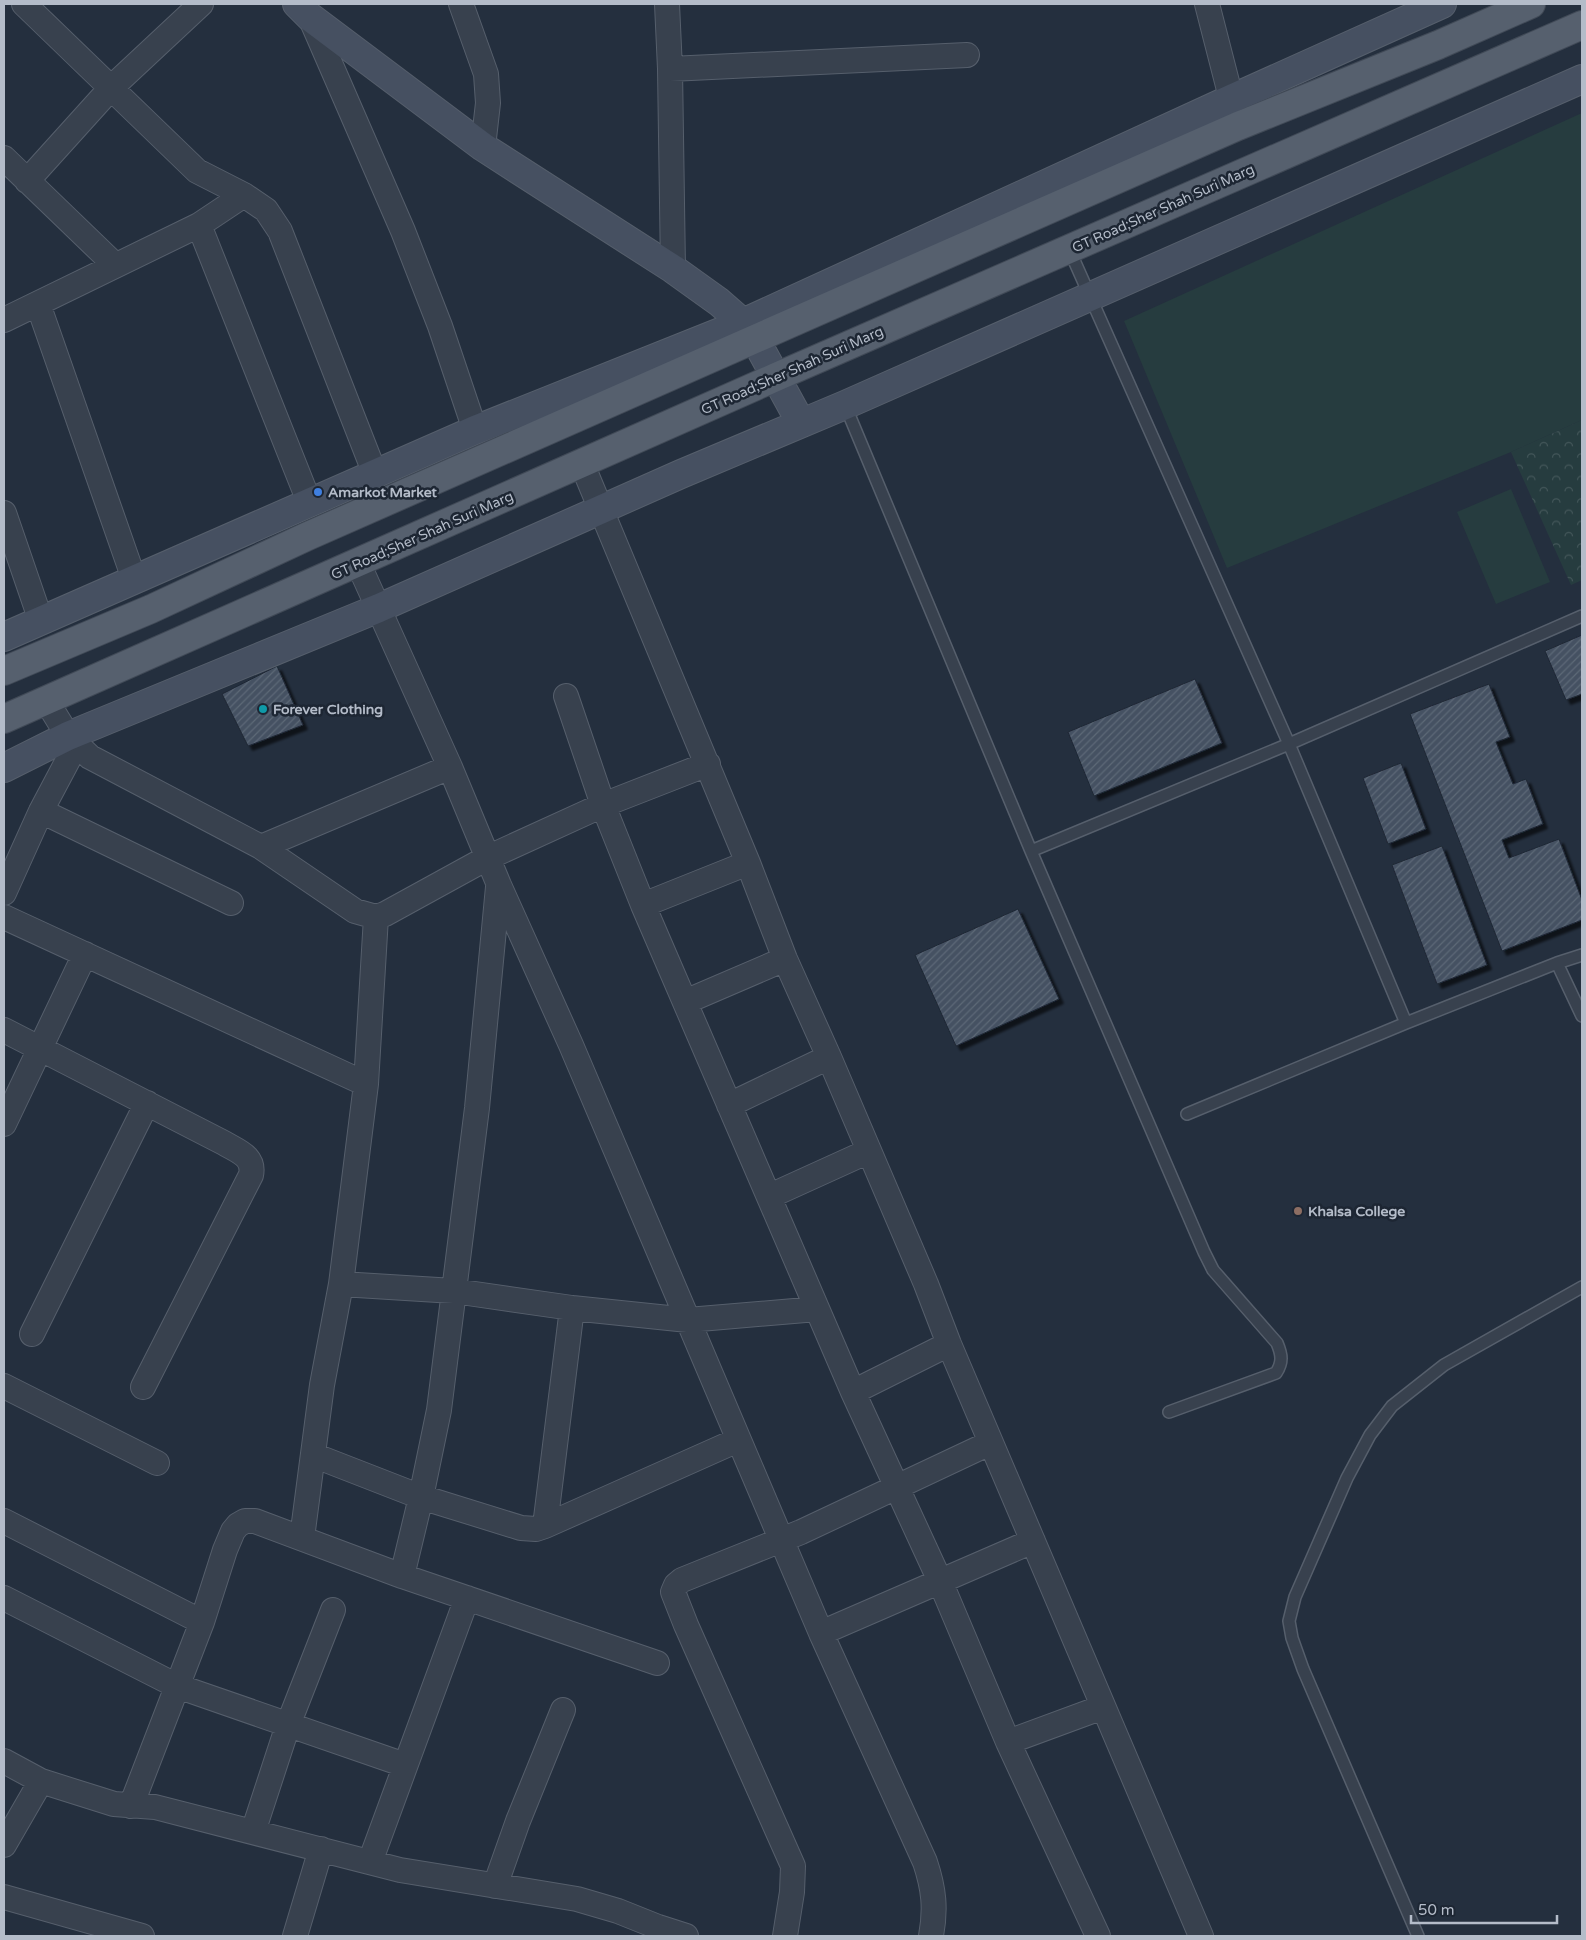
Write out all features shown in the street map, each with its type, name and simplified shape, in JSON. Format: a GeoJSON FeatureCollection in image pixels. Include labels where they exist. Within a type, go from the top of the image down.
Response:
{"type":"FeatureCollection","features":[{"type":"Feature","properties":{"kind":"main road"},"geometry":{"type":"LineString","coordinates":[[4,671],[150,609],[749,331],[1412,10],[1442,4]]}},
{"type":"Feature","properties":{"kind":"main road"},"geometry":{"type":"LineString","coordinates":[[4,637],[475,430],[749,331],[1238,126],[1438,45],[1531,4]]}},
{"type":"Feature","properties":{"kind":"main road"},"geometry":{"type":"LineString","coordinates":[[303,10],[483,147],[719,302],[749,331],[801,423]]}},
{"type":"Feature","properties":{"kind":"main road","name":"GT Road;Sher Shah Suri Marg"},"geometry":{"type":"LineString","coordinates":[[4,719],[582,464],[776,376],[1582,25]]}},
{"type":"Feature","properties":{"kind":"main road"},"geometry":{"type":"LineString","coordinates":[[4,768],[72,741],[845,405],[1582,79]]}},
{"type":"Feature","properties":{"kind":"street"},"geometry":{"type":"LineString","coordinates":[[24,4],[198,171],[244,195],[266,210],[280,231],[375,474]]}},
{"type":"Feature","properties":{"kind":"street"},"geometry":{"type":"LineString","coordinates":[[27,181],[111,88],[200,4]]}},
{"type":"Feature","properties":{"kind":"street"},"geometry":{"type":"LineString","coordinates":[[461,4],[486,74],[488,103],[483,147]]}},
{"type":"Feature","properties":{"kind":"street"},"geometry":{"type":"LineString","coordinates":[[668,4],[672,270]]}},
{"type":"Feature","properties":{"kind":"street"},"geometry":{"type":"LineString","coordinates":[[1207,4],[1238,126]]}},
{"type":"Feature","properties":{"kind":"street"},"geometry":{"type":"LineString","coordinates":[[303,10],[403,230],[440,326],[475,430]]}},
{"type":"Feature","properties":{"kind":"street"},"geometry":{"type":"LineString","coordinates":[[670,69],[967,56]]}},
{"type":"Feature","properties":{"kind":"street"},"geometry":{"type":"LineString","coordinates":[[4,158],[114,265]]}},
{"type":"Feature","properties":{"kind":"street"},"geometry":{"type":"LineString","coordinates":[[4,320],[199,224],[244,195]]}},
{"type":"Feature","properties":{"kind":"street"},"geometry":{"type":"LineString","coordinates":[[199,224],[310,504]]}},
{"type":"Feature","properties":{"kind":"street"},"geometry":{"type":"LineString","coordinates":[[38,304],[134,579]]}},
{"type":"Feature","properties":{"kind":"street"},"geometry":{"type":"LineString","coordinates":[[582,464],[708,764],[785,959],[926,1284],[948,1344],[1103,1707],[1195,1934]]}},
{"type":"Feature","properties":{"kind":"street"},"geometry":{"type":"LineString","coordinates":[[4,513],[41,621]]}},
{"type":"Feature","properties":{"kind":"street"},"geometry":{"type":"LineString","coordinates":[[358,563],[450,767],[498,885],[571,1045],[821,1634],[925,1862],[934,1901],[935,1914],[931,1936]]}},
{"type":"Feature","properties":{"kind":"street"},"geometry":{"type":"LineString","coordinates":[[566,696],[603,805],[643,905],[853,1392],[940,1582],[1008,1742],[1098,1936]]}},
{"type":"Feature","properties":{"kind":"street"},"geometry":{"type":"LineString","coordinates":[[46,700],[72,741],[98,762],[261,847],[355,911],[366,916],[385,914],[487,858],[603,805],[708,764]]}},
{"type":"Feature","properties":{"kind":"street"},"geometry":{"type":"LineString","coordinates":[[4,893],[72,741]]}},
{"type":"Feature","properties":{"kind":"street"},"geometry":{"type":"LineString","coordinates":[[261,847],[450,767]]}},
{"type":"Feature","properties":{"kind":"street"},"geometry":{"type":"LineString","coordinates":[[41,811],[231,903]]}},
{"type":"Feature","properties":{"kind":"street"},"geometry":{"type":"LineString","coordinates":[[643,905],[748,863]]}},
{"type":"Feature","properties":{"kind":"street"},"geometry":{"type":"LineString","coordinates":[[402,1576],[439,1410],[477,1108],[498,885]]}},
{"type":"Feature","properties":{"kind":"street"},"geometry":{"type":"LineString","coordinates":[[302,1538],[322,1386],[341,1284],[366,1084],[376,916]]}},
{"type":"Feature","properties":{"kind":"street"},"geometry":{"type":"LineString","coordinates":[[4,917],[366,1084]]}},
{"type":"Feature","properties":{"kind":"street"},"geometry":{"type":"LineString","coordinates":[[4,1124],[85,954]]}},
{"type":"Feature","properties":{"kind":"street"},"geometry":{"type":"LineString","coordinates":[[685,1002],[785,959]]}},
{"type":"Feature","properties":{"kind":"street"},"geometry":{"type":"LineString","coordinates":[[4,1030],[247,1156],[252,1169],[251,1175],[144,1387]]}},
{"type":"Feature","properties":{"kind":"street"},"geometry":{"type":"LineString","coordinates":[[729,1105],[829,1057]]}},
{"type":"Feature","properties":{"kind":"street"},"geometry":{"type":"LineString","coordinates":[[32,1334],[147,1103]]}},
{"type":"Feature","properties":{"kind":"street"},"geometry":{"type":"LineString","coordinates":[[770,1196],[869,1152]]}},
{"type":"Feature","properties":{"kind":"street"},"geometry":{"type":"LineString","coordinates":[[341,1284],[454,1291],[572,1308],[688,1320],[817,1309]]}},
{"type":"Feature","properties":{"kind":"street"},"geometry":{"type":"LineString","coordinates":[[546,1526],[572,1308]]}},
{"type":"Feature","properties":{"kind":"street"},"geometry":{"type":"LineString","coordinates":[[853,1392],[948,1344]]}},
{"type":"Feature","properties":{"kind":"street"},"geometry":{"type":"LineString","coordinates":[[4,1386],[157,1462]]}},
{"type":"Feature","properties":{"kind":"street"},"geometry":{"type":"LineString","coordinates":[[313,1455],[421,1497],[521,1528],[536,1529],[738,1440]]}},
{"type":"Feature","properties":{"kind":"street"},"geometry":{"type":"LineString","coordinates":[[785,1936],[792,1892],[792,1866],[673,1592],[676,1585],[682,1580],[782,1541],[990,1443]]}},
{"type":"Feature","properties":{"kind":"street"},"geometry":{"type":"LineString","coordinates":[[4,1521],[202,1622]]}},
{"type":"Feature","properties":{"kind":"street"},"geometry":{"type":"LineString","coordinates":[[131,1806],[202,1622],[225,1550],[233,1531],[245,1521],[255,1521],[402,1576],[658,1663]]}},
{"type":"Feature","properties":{"kind":"street"},"geometry":{"type":"LineString","coordinates":[[821,1634],[1033,1541]]}},
{"type":"Feature","properties":{"kind":"street"},"geometry":{"type":"LineString","coordinates":[[4,1598],[177,1686],[405,1765]]}},
{"type":"Feature","properties":{"kind":"street"},"geometry":{"type":"LineString","coordinates":[[370,1862],[467,1598]]}},
{"type":"Feature","properties":{"kind":"street"},"geometry":{"type":"LineString","coordinates":[[253,1832],[288,1725],[333,1610]]}},
{"type":"Feature","properties":{"kind":"street"},"geometry":{"type":"LineString","coordinates":[[1008,1742],[1103,1707]]}},
{"type":"Feature","properties":{"kind":"street"},"geometry":{"type":"LineString","coordinates":[[495,1886],[518,1821],[563,1710]]}},
{"type":"Feature","properties":{"kind":"street"},"geometry":{"type":"LineString","coordinates":[[4,1761],[41,1781],[114,1804],[154,1807],[400,1870],[577,1899],[618,1911],[657,1932],[686,1936]]}},
{"type":"Feature","properties":{"kind":"street"},"geometry":{"type":"LineString","coordinates":[[6,1836],[41,1781]]}},
{"type":"Feature","properties":{"kind":"street"},"geometry":{"type":"LineString","coordinates":[[295,1936],[321,1849]]}},
{"type":"Feature","properties":{"kind":"street"},"geometry":{"type":"LineString","coordinates":[[4,1897],[142,1936]]}},
{"type":"Feature","properties":{"kind":"lane"},"geometry":{"type":"LineString","coordinates":[[1070,249],[1288,744],[1406,1023]]}},
{"type":"Feature","properties":{"kind":"lane"},"geometry":{"type":"LineString","coordinates":[[845,405],[1031,851],[1213,1270],[1281,1351],[1282,1359],[1276,1373],[1168,1412]]}},
{"type":"Feature","properties":{"kind":"lane"},"geometry":{"type":"LineString","coordinates":[[1031,851],[1288,744],[1582,616]]}},
{"type":"Feature","properties":{"kind":"lane"},"geometry":{"type":"LineString","coordinates":[[1187,1114],[1406,1023],[1557,963],[1582,955]]}},
{"type":"Feature","properties":{"kind":"lane"},"geometry":{"type":"LineString","coordinates":[[1557,963],[1582,1016]]}},
{"type":"Feature","properties":{"kind":"lane"},"geometry":{"type":"LineString","coordinates":[[1418,1936],[1303,1669],[1292,1638],[1289,1621],[1295,1597],[1347,1478],[1370,1435],[1392,1406],[1444,1366],[1582,1287]]}},
{"type":"Feature","properties":{"kind":"green space"},"geometry":{"type":"Polygon","coordinates":[[[1582,113],[1582,420],[1511,452],[1227,568],[1124,321],[1582,113]]]}},
{"type":"Feature","properties":{"kind":"green space"},"geometry":{"type":"Polygon","coordinates":[[[1582,420],[1582,580],[1571,585],[1511,452],[1582,420]]]}},
{"type":"Feature","properties":{"kind":"green space"},"geometry":{"type":"Polygon","coordinates":[[[1511,489],[1550,582],[1496,604],[1457,512],[1511,489]]]}},
{"type":"Feature","properties":{"kind":"building"},"geometry":{"type":"Polygon","coordinates":[[[1582,635],[1582,694],[1566,700],[1545,651],[1582,635]]]}},
{"type":"Feature","properties":{"kind":"building","name":"Forever Clothing"},"geometry":{"type":"Polygon","coordinates":[[[277,666],[303,725],[248,746],[222,694],[277,666]]]}},
{"type":"Feature","properties":{"kind":"building"},"geometry":{"type":"Polygon","coordinates":[[[1195,679],[1222,743],[1094,796],[1068,732],[1195,679]]]}},
{"type":"Feature","properties":{"kind":"building"},"geometry":{"type":"Polygon","coordinates":[[[1489,684],[1510,737],[1496,742],[1513,784],[1526,779],[1543,824],[1502,840],[1509,858],[1559,839],[1582,900],[1582,920],[1502,951],[1410,714],[1489,684]]]}},
{"type":"Feature","properties":{"kind":"building"},"geometry":{"type":"Polygon","coordinates":[[[1401,763],[1426,829],[1388,844],[1363,778],[1401,763]]]}},
{"type":"Feature","properties":{"kind":"building"},"geometry":{"type":"Polygon","coordinates":[[[1442,846],[1487,965],[1437,984],[1392,865],[1442,846]]]}},
{"type":"Feature","properties":{"kind":"building"},"geometry":{"type":"Polygon","coordinates":[[[1018,909],[1059,999],[956,1046],[915,955],[1018,909]]]}},
{"type":"Feature","properties":{"kind":"place","name":"Amarkot Market"},"geometry":{"type":"Point","coordinates":[318,492]}},
{"type":"Feature","properties":{"kind":"place","name":"Forever Clothing"},"geometry":{"type":"Point","coordinates":[263,709]}},
{"type":"Feature","properties":{"kind":"place","name":"Khalsa College"},"geometry":{"type":"Point","coordinates":[1298,1211]}}]}
